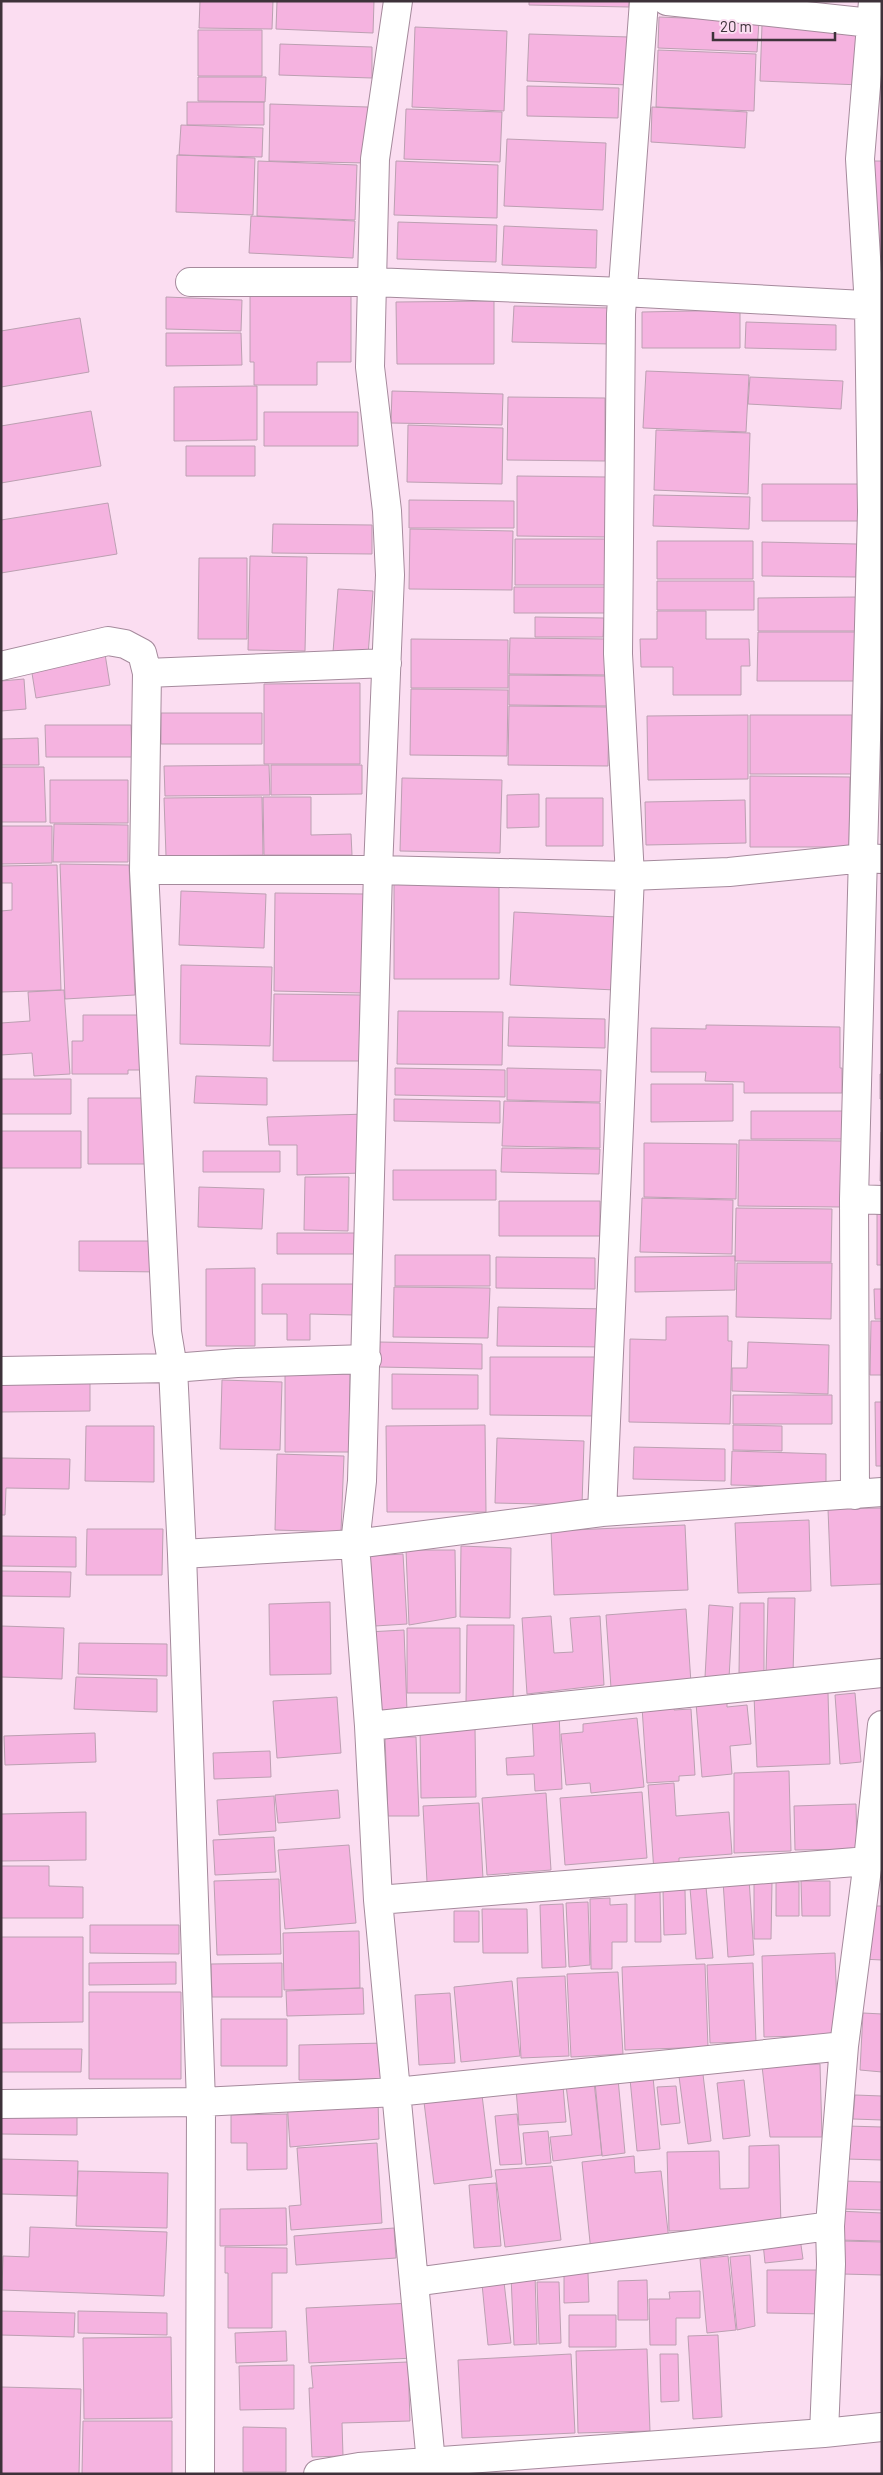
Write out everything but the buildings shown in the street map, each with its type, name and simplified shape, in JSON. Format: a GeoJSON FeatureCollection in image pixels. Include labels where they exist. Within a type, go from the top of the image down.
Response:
{"type":"FeatureCollection","features":[{"type":"Feature","properties":{"kind":"street"},"geometry":{"type":"LineString","coordinates":[[398,1],[375,159],[370,367],[387,512],[390,575],[378,870],[362,1481],[355,1544],[369,1726],[378,1900],[431,2462]]}},
{"type":"Feature","properties":{"kind":"street"},"geometry":{"type":"LineString","coordinates":[[602,1512],[630,876],[618,654],[623,292],[644,1]]}},
{"type":"Feature","properties":{"kind":"street"},"geometry":{"type":"LineString","coordinates":[[667,1],[872,12],[860,159],[875,306],[872,511],[873,858],[854,1199],[855,1496]]}},
{"type":"Feature","properties":{"kind":"street"},"geometry":{"type":"LineString","coordinates":[[190,282],[372,282],[623,292],[875,306]]}},
{"type":"Feature","properties":{"kind":"street"},"geometry":{"type":"LineString","coordinates":[[1,666],[108,641],[125,644],[142,653],[147,673],[144,870],[167,1332],[173,1368],[182,1554],[201,2102],[200,2474]]}},
{"type":"Feature","properties":{"kind":"street"},"geometry":{"type":"LineString","coordinates":[[147,673],[387,663]]}},
{"type":"Feature","properties":{"kind":"street"},"geometry":{"type":"LineString","coordinates":[[144,870],[378,870],[630,876],[729,872],[873,858]]}},
{"type":"Feature","properties":{"kind":"street"},"geometry":{"type":"LineString","coordinates":[[854,1199],[882,1200]]}},
{"type":"Feature","properties":{"kind":"street"},"geometry":{"type":"LineString","coordinates":[[1,1371],[173,1368],[236,1363],[366,1359]]}},
{"type":"Feature","properties":{"kind":"street"},"geometry":{"type":"LineString","coordinates":[[182,1554],[355,1544],[602,1512],[855,1496],[882,1492]]}},
{"type":"Feature","properties":{"kind":"street"},"geometry":{"type":"LineString","coordinates":[[369,1726],[882,1673]]}},
{"type":"Feature","properties":{"kind":"street"},"geometry":{"type":"LineString","coordinates":[[824,2433],[832,2264],[830,2226],[844,2046],[868,1861],[882,1725]]}},
{"type":"Feature","properties":{"kind":"street"},"geometry":{"type":"LineString","coordinates":[[378,1900],[868,1861]]}},
{"type":"Feature","properties":{"kind":"street"},"geometry":{"type":"LineString","coordinates":[[1,2104],[201,2102],[396,2092],[844,2046]]}},
{"type":"Feature","properties":{"kind":"street"},"geometry":{"type":"LineString","coordinates":[[414,2282],[830,2226]]}},
{"type":"Feature","properties":{"kind":"street"},"geometry":{"type":"LineString","coordinates":[[318,2474],[359,2467],[824,2433],[882,2427]]}}]}
